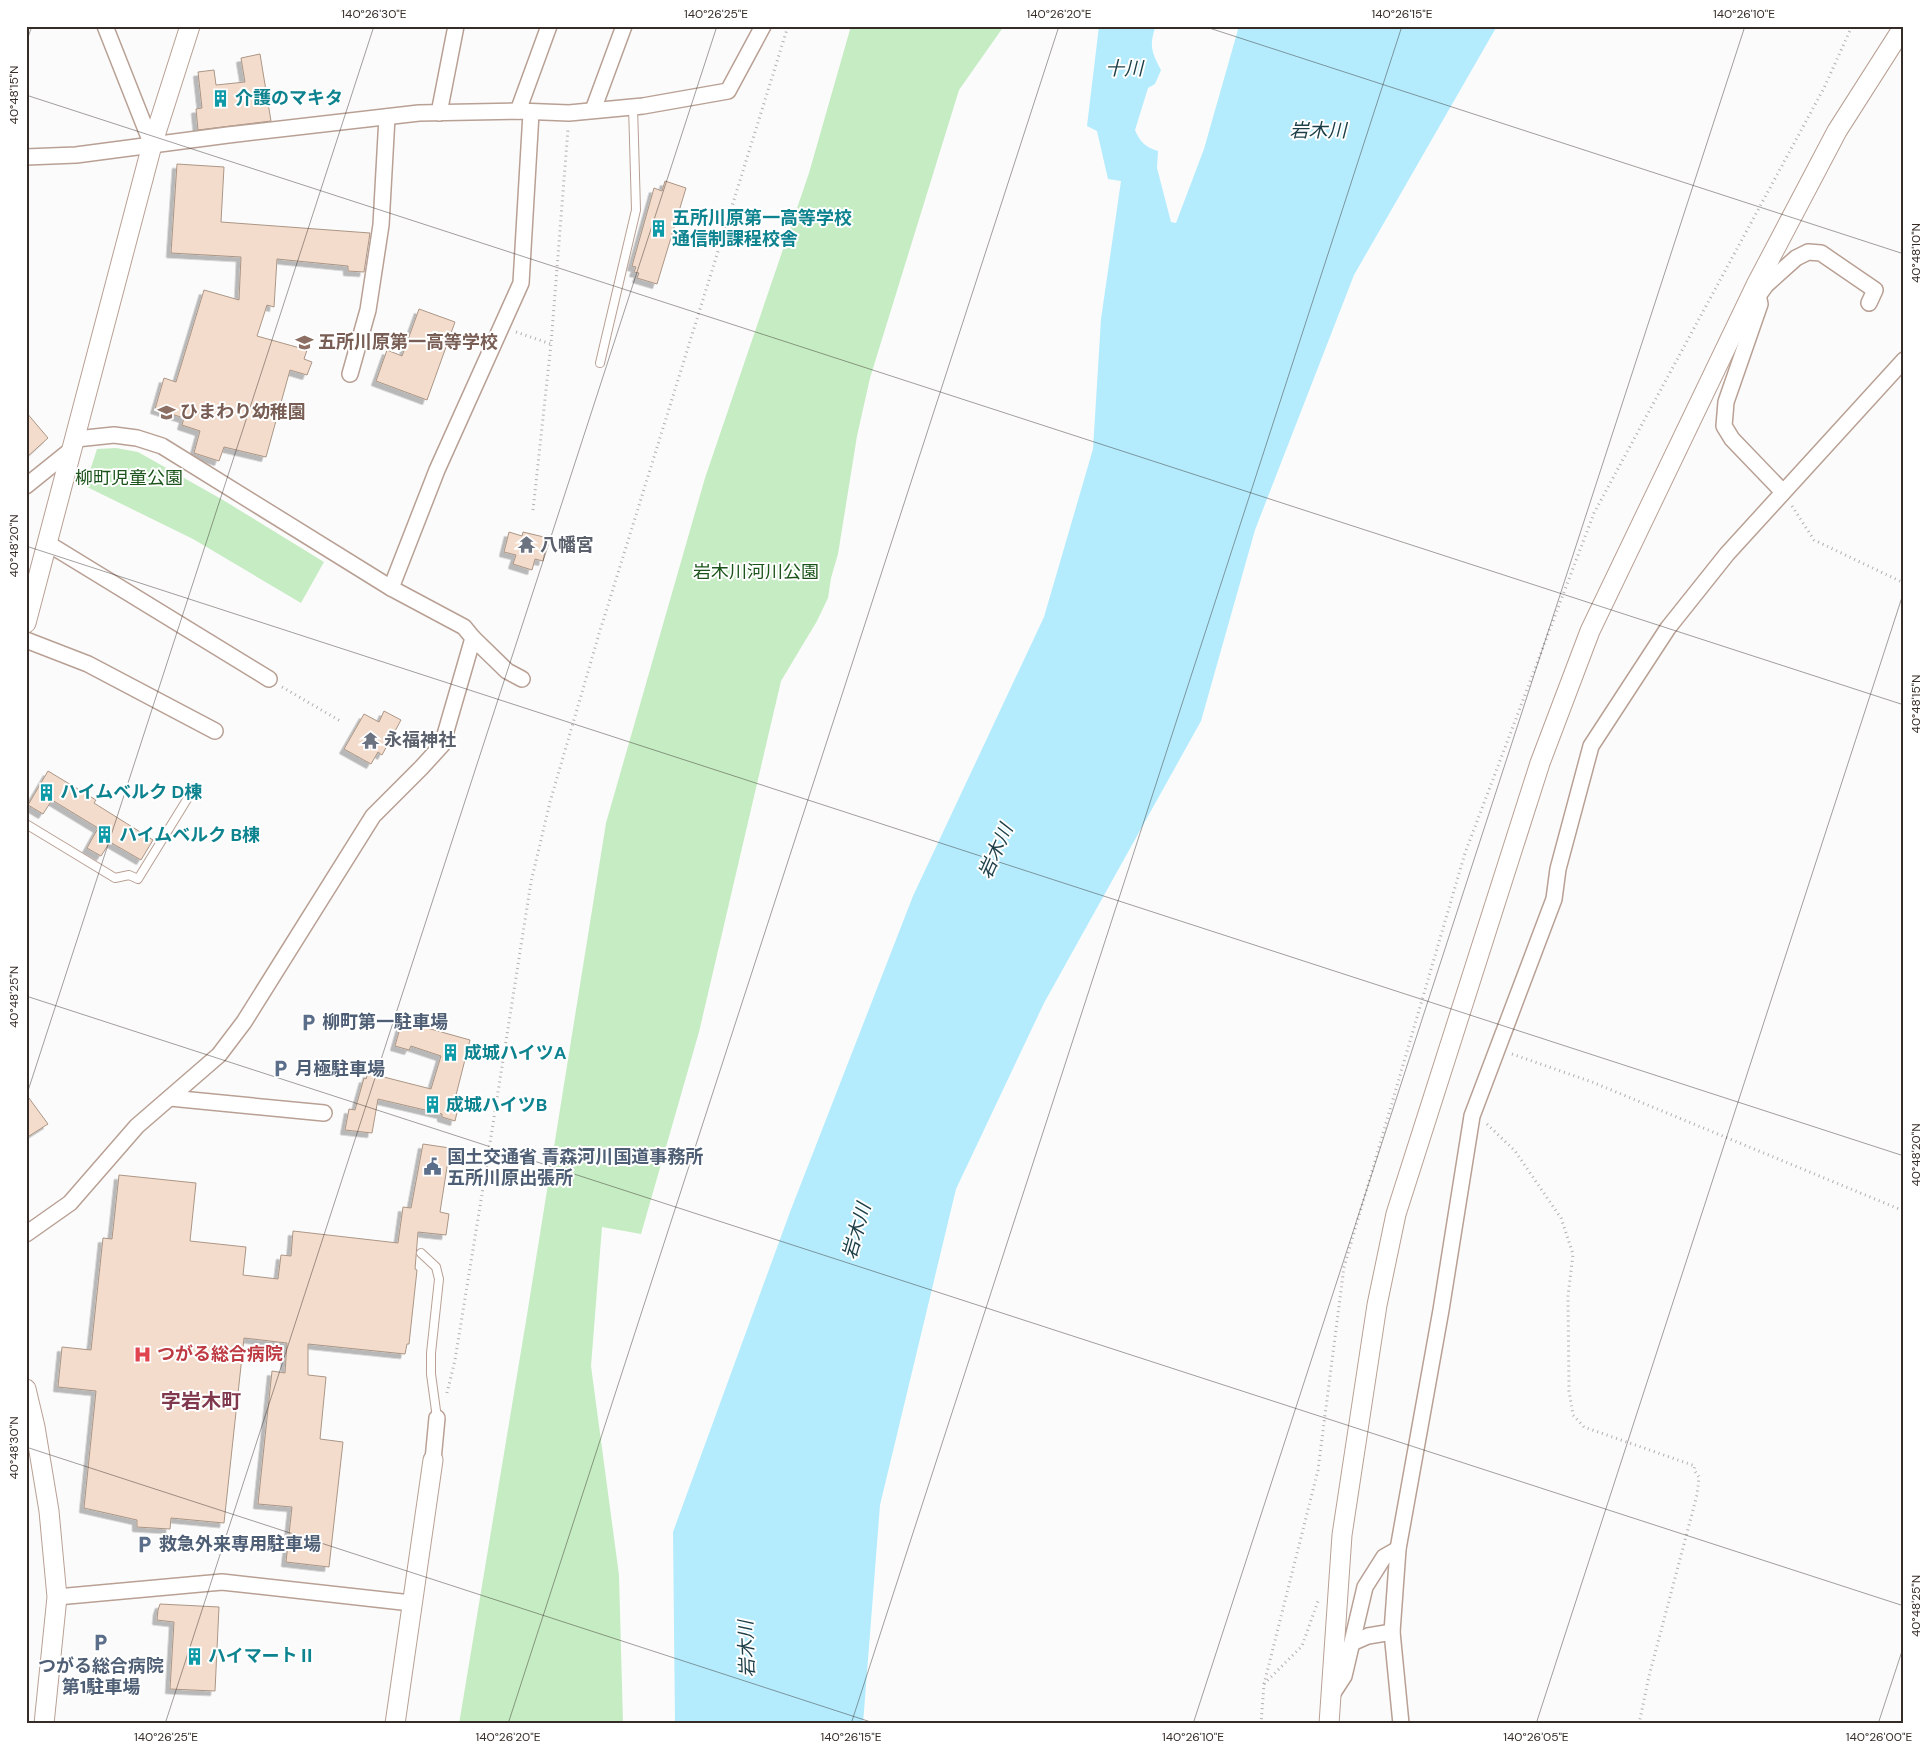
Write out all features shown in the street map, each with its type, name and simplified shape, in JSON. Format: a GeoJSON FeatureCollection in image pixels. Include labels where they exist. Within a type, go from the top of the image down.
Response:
{"type":"FeatureCollection","features":[{"type":"Feature","properties":{"kind":"street"},"geometry":{"type":"LineString","coordinates":[[105,26],[152,145]]}},
{"type":"Feature","properties":{"kind":"street"},"geometry":{"type":"LineString","coordinates":[[26,624],[152,145],[190,26]]}},
{"type":"Feature","properties":{"kind":"street"},"geometry":{"type":"LineString","coordinates":[[438,113],[456,26]]}},
{"type":"Feature","properties":{"kind":"street"},"geometry":{"type":"LineString","coordinates":[[391,588],[437,470],[521,283],[525,112],[549,26]]}},
{"type":"Feature","properties":{"kind":"street"},"geometry":{"type":"LineString","coordinates":[[593,110],[624,26]]}},
{"type":"Feature","properties":{"kind":"street"},"geometry":{"type":"LineString","coordinates":[[26,158],[76,155],[387,117],[438,113],[569,113],[633,106],[728,91],[763,26]]}},
{"type":"Feature","properties":{"kind":"street"},"geometry":{"type":"LineString","coordinates":[[1329,1724],[1342,1535],[1377,1305],[1396,1214],[1540,762],[1590,631],[1757,290],[1838,131],[1904,26]]}},
{"type":"Feature","properties":{"kind":"street"},"geometry":{"type":"LineString","coordinates":[[350,374],[368,310],[382,226],[387,117]]}},
{"type":"Feature","properties":{"kind":"street"},"geometry":{"type":"LineString","coordinates":[[1757,290],[1766,285],[1796,258],[1808,252],[1821,253],[1875,290],[1868,303]]}},
{"type":"Feature","properties":{"kind":"street"},"geometry":{"type":"LineString","coordinates":[[1757,290],[1760,304],[1726,402],[1724,426],[1732,439],[1783,492]]}},
{"type":"Feature","properties":{"kind":"street"},"geometry":{"type":"LineString","coordinates":[[1401,1724],[1392,1632],[1398,1549],[1474,1112],[1554,899],[1558,869],[1591,746],[1668,628],[1727,554],[1904,360]]}},
{"type":"Feature","properties":{"kind":"street"},"geometry":{"type":"LineString","coordinates":[[26,486],[74,444],[114,434],[137,438],[162,446],[391,588],[464,627],[507,671],[522,678]]}},
{"type":"Feature","properties":{"kind":"street"},"geometry":{"type":"LineString","coordinates":[[47,543],[270,679]]}},
{"type":"Feature","properties":{"kind":"street"},"geometry":{"type":"LineString","coordinates":[[26,1234],[70,1203],[137,1126],[219,1055],[244,1022],[372,816],[442,745],[473,638]]}},
{"type":"Feature","properties":{"kind":"street"},"geometry":{"type":"LineString","coordinates":[[26,640],[88,664],[215,731]]}},
{"type":"Feature","properties":{"kind":"street"},"geometry":{"type":"LineString","coordinates":[[170,1098],[324,1113]]}},
{"type":"Feature","properties":{"kind":"street"},"geometry":{"type":"LineString","coordinates":[[26,1390],[30,1428],[49,1511],[57,1597],[44,1724]]}},
{"type":"Feature","properties":{"kind":"street"},"geometry":{"type":"LineString","coordinates":[[395,1724],[438,1418]]}},
{"type":"Feature","properties":{"kind":"street"},"geometry":{"type":"LineString","coordinates":[[1330,1696],[1344,1676],[1365,1586],[1384,1557],[1398,1549]]}},
{"type":"Feature","properties":{"kind":"street"},"geometry":{"type":"LineString","coordinates":[[57,1597],[222,1582],[411,1603]]}},
{"type":"Feature","properties":{"kind":"street"},"geometry":{"type":"LineString","coordinates":[[1352,1643],[1368,1636],[1392,1632]]}},
{"type":"Feature","properties":{"kind":"lane"},"geometry":{"type":"LineString","coordinates":[[600,363],[636,210],[633,106]]}},
{"type":"Feature","properties":{"kind":"lane"},"geometry":{"type":"LineString","coordinates":[[26,824],[115,878],[129,874],[138,878],[194,788]]}},
{"type":"Feature","properties":{"kind":"lane"},"geometry":{"type":"LineString","coordinates":[[421,1253],[436,1268],[439,1279],[431,1353],[431,1374],[438,1418]]}},
{"type":"Feature","properties":{"kind":"path"},"geometry":{"type":"LineString","coordinates":[[438,1418],[447,1394],[455,1360],[532,882],[550,802],[605,615],[788,26]]}},
{"type":"Feature","properties":{"kind":"path"},"geometry":{"type":"LineString","coordinates":[[533,510],[551,344],[569,113]]}},
{"type":"Feature","properties":{"kind":"path"},"geometry":{"type":"LineString","coordinates":[[501,327],[551,344]]}},
{"type":"Feature","properties":{"kind":"path"},"geometry":{"type":"LineString","coordinates":[[1783,492],[1814,540],[1904,583]]}},
{"type":"Feature","properties":{"kind":"path"},"geometry":{"type":"LineString","coordinates":[[270,679],[342,722]]}},
{"type":"Feature","properties":{"kind":"path"},"geometry":{"type":"LineString","coordinates":[[1498,1049],[1592,1082],[1904,1211]]}},
{"type":"Feature","properties":{"kind":"path"},"geometry":{"type":"LineString","coordinates":[[1474,1112],[1520,1158],[1561,1218],[1573,1254],[1568,1296],[1569,1391],[1573,1416],[1584,1427],[1695,1466],[1694,1470],[1699,1477],[1649,1676],[1639,1724]]}},
{"type":"Feature","properties":{"kind":"path"},"geometry":{"type":"LineString","coordinates":[[1264,1684],[1302,1646],[1318,1600]]}},
{"type":"Feature","properties":{"kind":"green space","name":"岩木川河川公園"},"geometry":{"type":"Polygon","coordinates":[[[851,26],[1004,26],[959,90],[870,378],[857,436],[838,554],[831,578],[828,598],[817,621],[781,681],[699,1032],[641,1234],[602,1227],[591,1366],[619,1575],[623,1724],[459,1724],[606,823],[705,478],[809,173],[851,26]]]}},
{"type":"Feature","properties":{"kind":"green space","name":"柳町児童公園"},"geometry":{"type":"Polygon","coordinates":[[[116,448],[138,452],[223,500],[324,562],[301,603],[193,539],[85,486],[97,449],[116,448]]]}},
{"type":"Feature","properties":{"kind":"water","name":"岩木川"},"geometry":{"type":"Polygon","coordinates":[[[1099,26],[1163,26],[1155,28],[1152,40],[1154,54],[1161,70],[1155,84],[1148,88],[1135,130],[1144,143],[1158,151],[1157,168],[1171,222],[1176,223],[1204,149],[1239,26],[1497,26],[1354,275],[1255,530],[1201,721],[1044,1003],[956,1189],[880,1505],[863,1724],[675,1724],[673,1532],[790,1212],[913,896],[1044,617],[1093,449],[1101,319],[1121,181],[1108,179],[1097,131],[1087,126],[1099,26]]]}},
{"type":"Feature","properties":{"kind":"building"},"geometry":{"type":"Polygon","coordinates":[[[260,54],[271,121],[198,130],[196,109],[202,108],[198,72],[214,70],[216,85],[245,82],[241,58],[260,54]]]}},
{"type":"Feature","properties":{"kind":"building","name":"五所川原第一高等学校"},"geometry":{"type":"Polygon","coordinates":[[[177,164],[224,167],[221,222],[370,233],[364,272],[348,271],[348,266],[277,259],[274,307],[267,305],[257,336],[307,350],[304,359],[312,362],[307,375],[290,370],[266,457],[224,447],[219,461],[194,453],[200,431],[182,425],[184,418],[155,409],[164,378],[176,382],[204,290],[239,300],[241,257],[171,253],[177,164]]]}},
{"type":"Feature","properties":{"kind":"building","name":"五所川原第一高等学校 通信制課程校舎"},"geometry":{"type":"Polygon","coordinates":[[[665,181],[686,188],[657,284],[637,278],[639,273],[634,272],[636,267],[632,266],[654,188],[662,191],[665,181]]]}},
{"type":"Feature","properties":{"kind":"building"},"geometry":{"type":"Polygon","coordinates":[[[419,309],[455,322],[427,400],[376,381],[387,350],[402,356],[419,309]]]}},
{"type":"Feature","properties":{"kind":"building"},"geometry":{"type":"Polygon","coordinates":[[[26,412],[48,438],[26,458],[26,412]]]}},
{"type":"Feature","properties":{"kind":"building","name":"八幡宮"},"geometry":{"type":"Polygon","coordinates":[[[509,532],[522,536],[523,532],[548,538],[543,561],[535,559],[532,570],[513,564],[516,555],[504,552],[509,532]]]}},
{"type":"Feature","properties":{"kind":"building","name":"永福神社"},"geometry":{"type":"Polygon","coordinates":[[[384,711],[401,720],[382,755],[378,752],[371,764],[344,749],[364,714],[379,722],[384,711]]]}},
{"type":"Feature","properties":{"kind":"building"},"geometry":{"type":"Polygon","coordinates":[[[48,771],[96,800],[94,803],[153,840],[141,860],[110,842],[101,856],[87,848],[98,828],[52,800],[43,814],[28,805],[48,771]]]}},
{"type":"Feature","properties":{"kind":"building"},"geometry":{"type":"Polygon","coordinates":[[[402,1021],[470,1040],[456,1095],[461,1096],[455,1121],[442,1117],[442,1114],[378,1099],[372,1133],[345,1130],[349,1109],[355,1110],[364,1078],[366,1079],[368,1073],[431,1089],[441,1056],[411,1046],[409,1050],[395,1046],[402,1021]]]}},
{"type":"Feature","properties":{"kind":"building"},"geometry":{"type":"Polygon","coordinates":[[[26,1094],[48,1124],[26,1138],[26,1094]]]}},
{"type":"Feature","properties":{"kind":"building","name":"つがる総合病院"},"geometry":{"type":"Polygon","coordinates":[[[423,1144],[450,1148],[440,1212],[449,1214],[446,1235],[418,1232],[415,1269],[417,1270],[409,1344],[407,1344],[405,1354],[308,1344],[308,1375],[326,1377],[320,1439],[343,1442],[329,1567],[286,1562],[292,1507],[258,1504],[272,1371],[285,1373],[287,1343],[244,1338],[224,1523],[171,1518],[170,1529],[137,1527],[137,1520],[84,1508],[96,1391],[58,1387],[62,1347],[91,1350],[103,1238],[112,1239],[119,1175],[196,1183],[190,1241],[246,1247],[243,1275],[278,1279],[281,1255],[291,1256],[293,1231],[398,1243],[403,1207],[411,1208],[423,1144]]]}},
{"type":"Feature","properties":{"kind":"building","name":"ハイマートⅡ"},"geometry":{"type":"Polygon","coordinates":[[[160,1604],[219,1607],[215,1691],[170,1689],[174,1622],[157,1620],[160,1604]]]}},
{"type":"Feature","properties":{"kind":"place","name":"介護のマキタ"},"geometry":{"type":"Point","coordinates":[221,98]}},
{"type":"Feature","properties":{"kind":"place","name":"五所川原第一高等学校 通信制課程校舎"},"geometry":{"type":"Point","coordinates":[658,228]}},
{"type":"Feature","properties":{"kind":"place","name":"五所川原第一高等学校"},"geometry":{"type":"Point","coordinates":[304,342]}},
{"type":"Feature","properties":{"kind":"place","name":"ひまわり幼稚園"},"geometry":{"type":"Point","coordinates":[166,412]}},
{"type":"Feature","properties":{"kind":"place","name":"八幡宮"},"geometry":{"type":"Point","coordinates":[526,545]}},
{"type":"Feature","properties":{"kind":"place","name":"永福神社"},"geometry":{"type":"Point","coordinates":[370,740]}},
{"type":"Feature","properties":{"kind":"place","name":"ハイムベルク D棟"},"geometry":{"type":"Point","coordinates":[46,792]}},
{"type":"Feature","properties":{"kind":"place","name":"ハイムベルク B棟"},"geometry":{"type":"Point","coordinates":[105,835]}},
{"type":"Feature","properties":{"kind":"place","name":"柳町第一駐車場"},"geometry":{"type":"Point","coordinates":[308,1022]}},
{"type":"Feature","properties":{"kind":"place","name":"成城ハイツA"},"geometry":{"type":"Point","coordinates":[450,1053]}},
{"type":"Feature","properties":{"kind":"place","name":"月極駐車場"},"geometry":{"type":"Point","coordinates":[281,1069]}},
{"type":"Feature","properties":{"kind":"place","name":"成城ハイツB"},"geometry":{"type":"Point","coordinates":[432,1105]}},
{"type":"Feature","properties":{"kind":"place","name":"国土交通省 青森河川国道事務所 五所川原出張所"},"geometry":{"type":"Point","coordinates":[433,1167]}},
{"type":"Feature","properties":{"kind":"place","name":"つがる総合病院"},"geometry":{"type":"Point","coordinates":[143,1354]}},
{"type":"Feature","properties":{"kind":"place","name":"救急外来専用駐車場"},"geometry":{"type":"Point","coordinates":[145,1544]}},
{"type":"Feature","properties":{"kind":"place","name":"つがる総合病院 第1駐車場"},"geometry":{"type":"Point","coordinates":[101,1643]}},
{"type":"Feature","properties":{"kind":"place","name":"ハイマートⅡ"},"geometry":{"type":"Point","coordinates":[194,1656]}},
{"type":"Feature","properties":{"kind":"district","name":"字岩木町"},"geometry":{"type":"Point","coordinates":[201,1401]}},
{"type":"Feature","properties":{"kind":"water label","name":"十川"},"geometry":{"type":"Point","coordinates":[1124,68]}}]}
